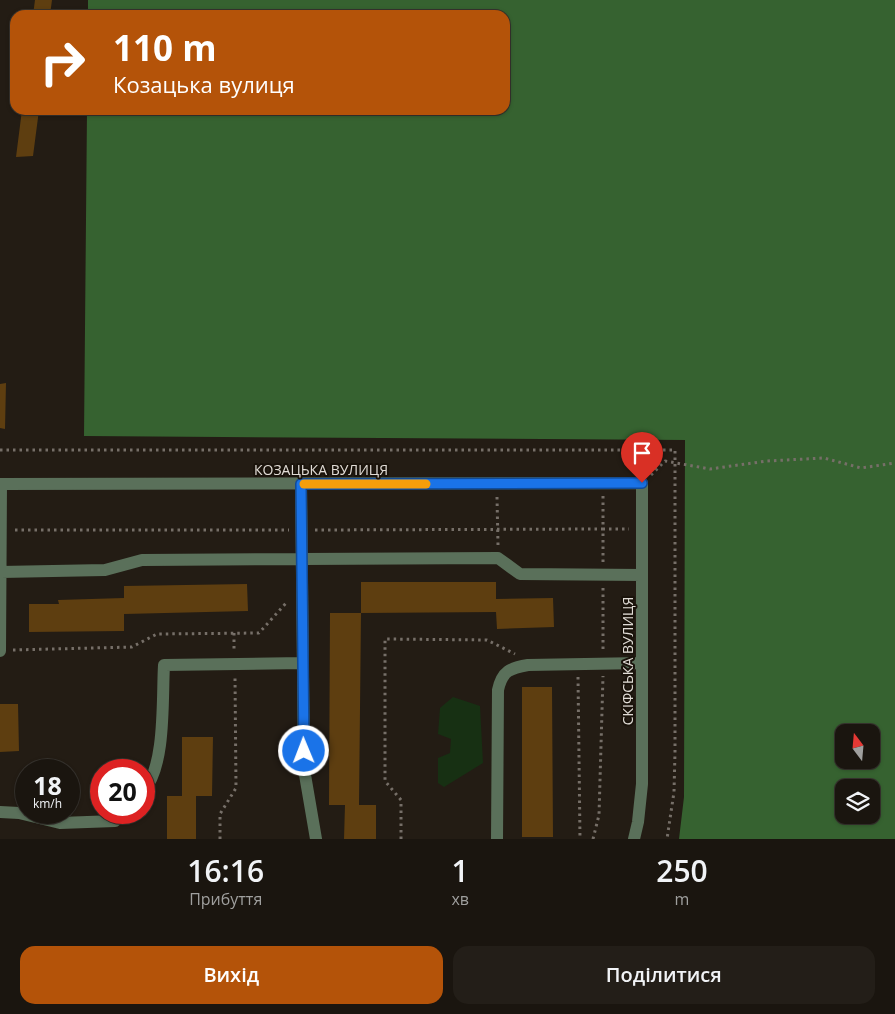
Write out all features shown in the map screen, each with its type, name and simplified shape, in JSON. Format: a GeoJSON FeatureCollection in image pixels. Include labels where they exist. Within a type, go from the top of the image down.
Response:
{"type":"FeatureCollection","features":[{"type":"Feature","properties":{"kind":"street","name":"КОЗАЦЬКА ВУЛИЦЯ"},"geometry":{"type":"LineString","coordinates":[[0,484],[642,483]]}},
{"type":"Feature","properties":{"kind":"street","name":"СКІФСЬКА ВУЛИЦЯ"},"geometry":{"type":"LineString","coordinates":[[634,839],[638,822],[642,784],[642,483]]}},
{"type":"Feature","properties":{"kind":"street"},"geometry":{"type":"LineString","coordinates":[[0,484],[0,651]]}},
{"type":"Feature","properties":{"kind":"street"},"geometry":{"type":"LineString","coordinates":[[301,484],[304,769],[316,839]]}},
{"type":"Feature","properties":{"kind":"street"},"geometry":{"type":"LineString","coordinates":[[1,572],[105,570],[142,560],[498,558],[520,574],[642,575]]}},
{"type":"Feature","properties":{"kind":"street"},"geometry":{"type":"LineString","coordinates":[[155,768],[160,755],[164,665],[303,663]]}},
{"type":"Feature","properties":{"kind":"street"},"geometry":{"type":"LineString","coordinates":[[497,839],[497,700],[500,681],[504,674],[518,666],[642,663]]}},
{"type":"Feature","properties":{"kind":"street"},"geometry":{"type":"LineString","coordinates":[[0,812],[19,812],[60,823],[90,822]]}},
{"type":"Feature","properties":{"kind":"path"},"geometry":{"type":"LineString","coordinates":[[0,450],[675,450],[675,752],[674,792],[667,839]]}},
{"type":"Feature","properties":{"kind":"path"},"geometry":{"type":"LineString","coordinates":[[642,483],[665,461],[710,469],[767,461],[824,458],[861,468],[895,463]]}},
{"type":"Feature","properties":{"kind":"path"},"geometry":{"type":"LineString","coordinates":[[593,839],[599,815],[603,664],[603,483]]}},
{"type":"Feature","properties":{"kind":"path"},"geometry":{"type":"LineString","coordinates":[[497,484],[498,558]]}},
{"type":"Feature","properties":{"kind":"path"},"geometry":{"type":"LineString","coordinates":[[1,530],[642,529]]}},
{"type":"Feature","properties":{"kind":"path"},"geometry":{"type":"LineString","coordinates":[[0,651],[132,647],[157,634],[259,632],[290,599]]}},
{"type":"Feature","properties":{"kind":"path"},"geometry":{"type":"LineString","coordinates":[[220,839],[220,814],[236,788],[234,633]]}},
{"type":"Feature","properties":{"kind":"path"},"geometry":{"type":"LineString","coordinates":[[401,839],[401,800],[386,781],[385,639],[487,640],[516,654]]}},
{"type":"Feature","properties":{"kind":"path"},"geometry":{"type":"LineString","coordinates":[[578,664],[580,839]]}},
{"type":"Feature","properties":{"kind":"green space"},"geometry":{"type":"Polygon","coordinates":[[[88,0],[895,0],[895,839],[679,839],[684,797],[685,440],[84,436],[87,115],[510,115],[510,10],[88,10],[88,0]]]}},
{"type":"Feature","properties":{"kind":"green space"},"geometry":{"type":"Polygon","coordinates":[[[453,697],[480,706],[483,763],[444,787],[438,783],[438,758],[450,753],[451,739],[438,734],[440,708],[453,697]]]}},
{"type":"Feature","properties":{"kind":"building"},"geometry":{"type":"Polygon","coordinates":[[[35,0],[52,0],[51,10],[34,10],[35,0]]]}},
{"type":"Feature","properties":{"kind":"building"},"geometry":{"type":"Polygon","coordinates":[[[21,115],[38,115],[33,156],[16,157],[21,115]]]}},
{"type":"Feature","properties":{"kind":"building"},"geometry":{"type":"Polygon","coordinates":[[[6,383],[5,429],[0,428],[0,384],[6,383]]]}},
{"type":"Feature","properties":{"kind":"building"},"geometry":{"type":"Polygon","coordinates":[[[361,582],[496,582],[496,599],[553,598],[554,627],[497,629],[496,612],[361,613],[361,582]]]}},
{"type":"Feature","properties":{"kind":"building"},"geometry":{"type":"Polygon","coordinates":[[[247,584],[248,611],[124,614],[124,631],[29,632],[29,604],[59,604],[58,600],[124,598],[124,586],[247,584]]]}},
{"type":"Feature","properties":{"kind":"building"},"geometry":{"type":"Polygon","coordinates":[[[330,613],[361,613],[359,805],[376,805],[376,839],[344,839],[345,805],[329,805],[330,613]]]}},
{"type":"Feature","properties":{"kind":"building"},"geometry":{"type":"Polygon","coordinates":[[[522,687],[552,687],[553,837],[522,837],[522,687]]]}},
{"type":"Feature","properties":{"kind":"building"},"geometry":{"type":"Polygon","coordinates":[[[0,704],[18,704],[19,751],[0,752],[0,704]]]}},
{"type":"Feature","properties":{"kind":"building"},"geometry":{"type":"Polygon","coordinates":[[[182,737],[213,737],[212,796],[196,796],[196,839],[167,839],[167,796],[182,796],[182,737]]]}},
{"type":"Feature","properties":{"kind":"slow traffic"},"geometry":{"type":"LineString","coordinates":[[304,484],[426,484]]}},
{"type":"Feature","properties":{"kind":"route"},"geometry":{"type":"LineString","coordinates":[[304,751],[301,484],[642,483]]}}]}
